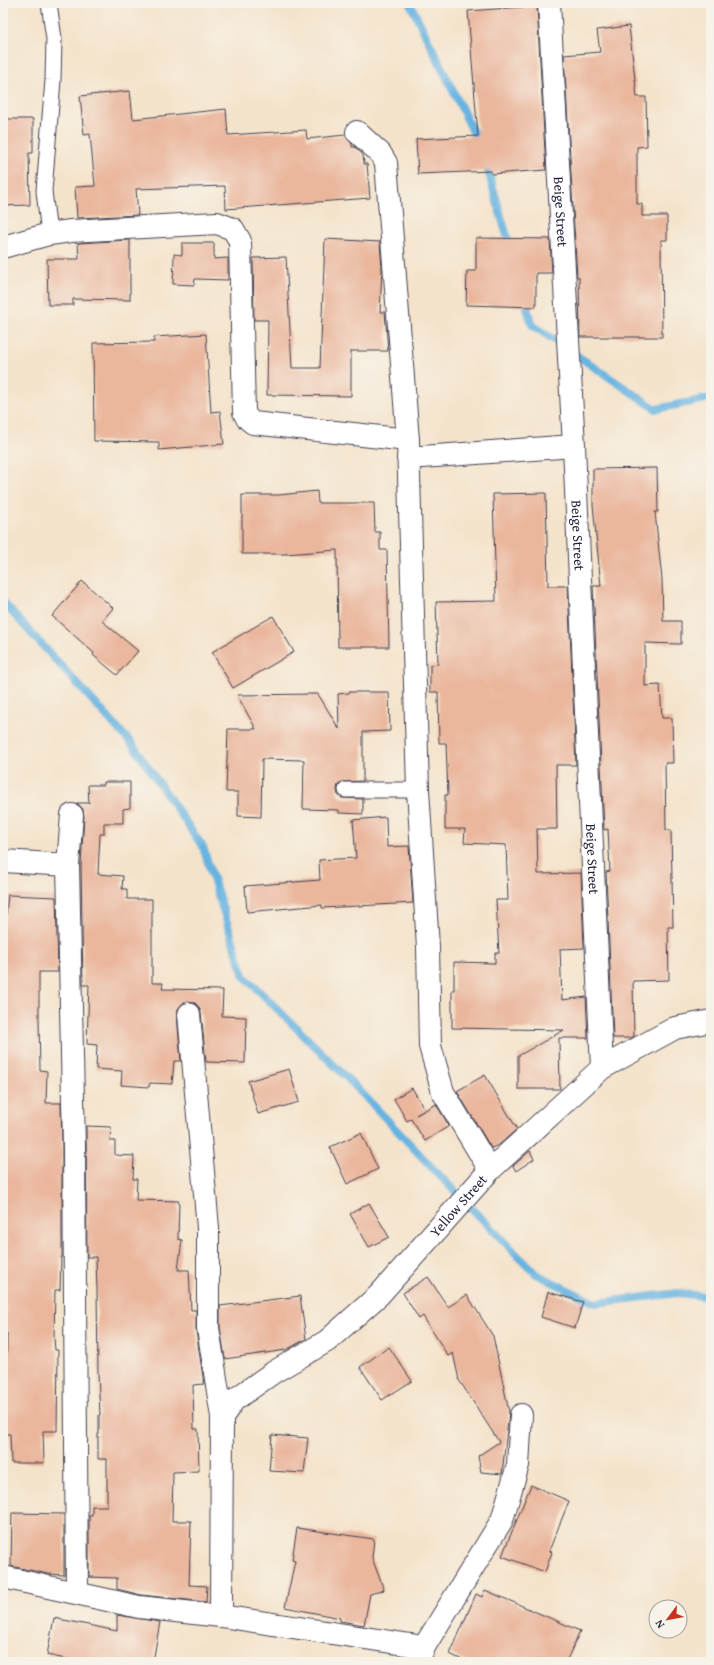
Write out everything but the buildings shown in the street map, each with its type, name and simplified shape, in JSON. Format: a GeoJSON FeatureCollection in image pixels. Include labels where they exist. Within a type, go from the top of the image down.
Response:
{"type":"FeatureCollection","features":[{"type":"Feature","properties":{"kind":"street","name":"Beige Street"},"geometry":{"type":"LineString","coordinates":[[549,3],[574,446],[602,1068]]}},
{"type":"Feature","properties":{"kind":"street"},"geometry":{"type":"LineString","coordinates":[[357,132],[380,152],[386,163],[408,449],[418,790],[428,947],[430,1046],[443,1092],[486,1174]]}},
{"type":"Feature","properties":{"kind":"street"},"geometry":{"type":"LineString","coordinates":[[3,248],[49,234],[71,231],[217,223],[233,229],[240,241],[244,412],[247,418],[253,423],[408,449],[574,446]]}},
{"type":"Feature","properties":{"kind":"street"},"geometry":{"type":"LineString","coordinates":[[72,815],[68,865],[74,1148],[78,1592]]}},
{"type":"Feature","properties":{"kind":"street"},"geometry":{"type":"LineString","coordinates":[[3,862],[68,865]]}},
{"type":"Feature","properties":{"kind":"street"},"geometry":{"type":"LineString","coordinates":[[189,1014],[208,1228],[208,1328],[222,1417],[221,1616]]}},
{"type":"Feature","properties":{"kind":"street","name":"Yellow Street"},"geometry":{"type":"LineString","coordinates":[[222,1417],[234,1400],[274,1372],[327,1341],[379,1295],[486,1174],[602,1068],[675,1028],[711,1021]]}},
{"type":"Feature","properties":{"kind":"street"},"geometry":{"type":"LineString","coordinates":[[3,1577],[78,1592],[139,1607],[221,1616],[421,1654],[502,1520],[518,1465],[521,1415]]}},
{"type":"Feature","properties":{"kind":"lane"},"geometry":{"type":"LineString","coordinates":[[49,3],[54,39],[53,73],[44,191],[49,234]]}},
{"type":"Feature","properties":{"kind":"lane"},"geometry":{"type":"LineString","coordinates":[[346,790],[418,790]]}},
{"type":"Feature","properties":{"kind":"waterway"},"geometry":{"type":"LineString","coordinates":[[410,3],[480,146]]}},
{"type":"Feature","properties":{"kind":"waterway"},"geometry":{"type":"LineString","coordinates":[[485,160],[510,247]]}},
{"type":"Feature","properties":{"kind":"waterway"},"geometry":{"type":"LineString","coordinates":[[524,297],[532,325],[656,409],[711,398]]}},
{"type":"Feature","properties":{"kind":"waterway"},"geometry":{"type":"LineString","coordinates":[[3,602],[132,744],[203,847],[244,976],[358,1089],[440,1176],[536,1274],[595,1303],[678,1293],[711,1297]]}}]}
